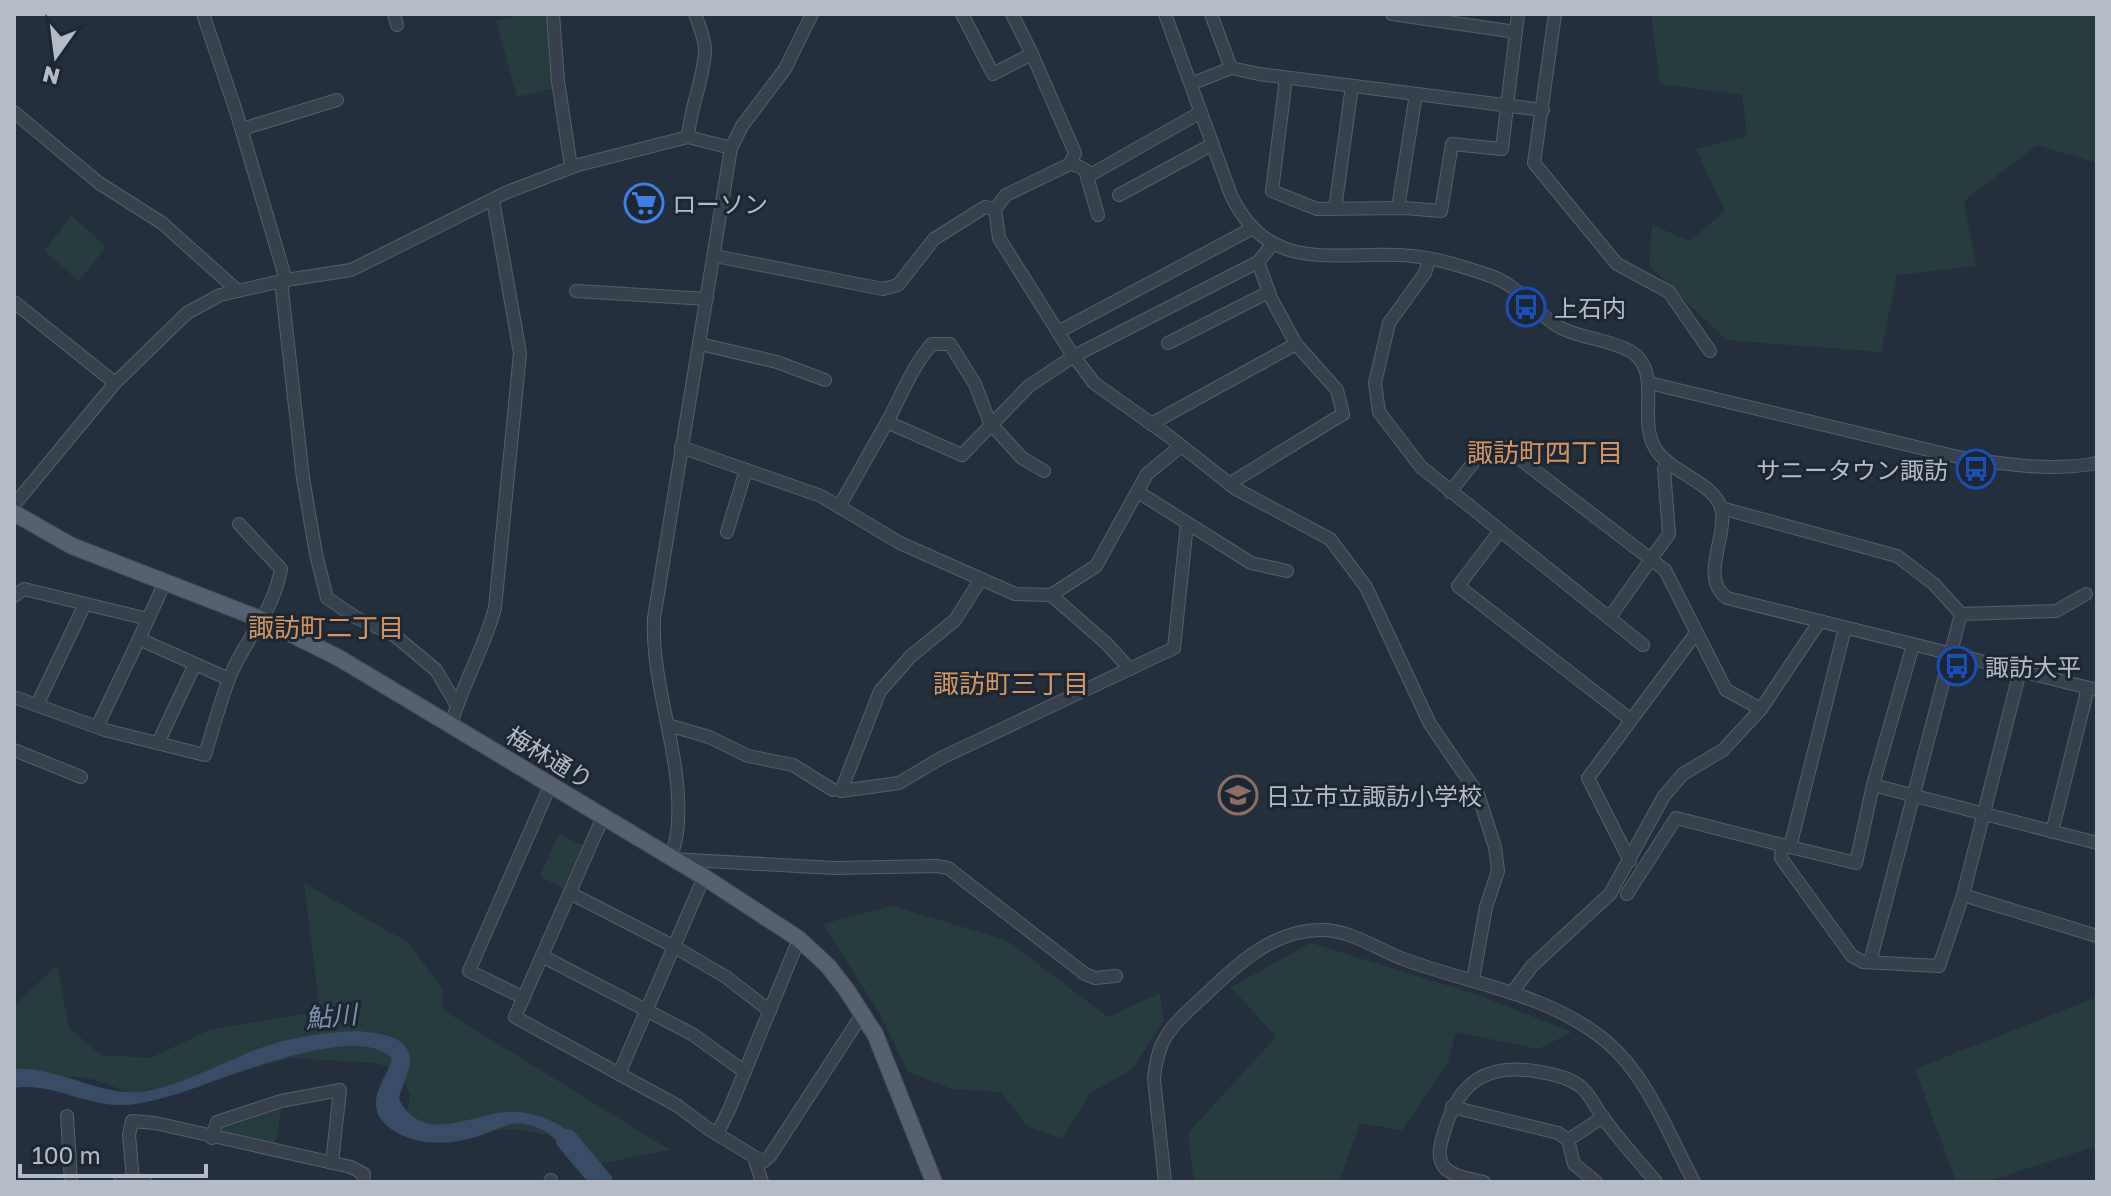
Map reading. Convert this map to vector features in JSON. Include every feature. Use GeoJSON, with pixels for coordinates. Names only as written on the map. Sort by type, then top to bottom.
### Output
{"type":"FeatureCollection","features":[{"type":"Feature","properties":{"kind":"main road","name":"梅林通り"},"geometry":{"type":"LineString","coordinates":[[14,513],[72,546],[263,620],[339,658],[704,877],[799,939],[828,966],[863,1013],[881,1048],[934,1182]]}},
{"type":"Feature","properties":{"kind":"street"},"geometry":{"type":"LineString","coordinates":[[203,14],[242,129],[284,281],[303,478],[327,598],[355,617],[394,635],[436,670],[456,704]]}},
{"type":"Feature","properties":{"kind":"street"},"geometry":{"type":"LineString","coordinates":[[553,14],[558,81],[571,167]]}},
{"type":"Feature","properties":{"kind":"street"},"geometry":{"type":"LineString","coordinates":[[688,137],[705,52],[695,14]]}},
{"type":"Feature","properties":{"kind":"street"},"geometry":{"type":"LineString","coordinates":[[812,14],[785,69],[742,126],[731,148],[681,447],[654,618],[657,669],[678,795],[678,825],[671,859],[834,868],[948,868],[1085,974],[1095,978],[1116,976]]}},
{"type":"Feature","properties":{"kind":"street"},"geometry":{"type":"LineString","coordinates":[[962,14],[993,74],[1032,54]]}},
{"type":"Feature","properties":{"kind":"street"},"geometry":{"type":"LineString","coordinates":[[1012,14],[1075,153],[1070,164],[1006,195],[995,209],[999,238],[1094,383],[1229,484],[1330,539],[1366,587],[1430,724],[1478,794],[1495,847],[1498,871],[1486,907],[1473,980]]}},
{"type":"Feature","properties":{"kind":"street"},"geometry":{"type":"LineString","coordinates":[[1165,14],[1231,195],[1253,228],[1272,245],[1304,255],[1390,255],[1429,259],[1502,280],[1559,327],[1621,346],[1635,354],[1648,372],[1646,410],[1649,436],[1655,450],[1667,464],[1711,492],[1721,508],[1714,576],[1720,593],[1727,598],[2092,689],[2052,832]]}},
{"type":"Feature","properties":{"kind":"street"},"geometry":{"type":"LineString","coordinates":[[1211,14],[1231,68]]}},
{"type":"Feature","properties":{"kind":"street"},"geometry":{"type":"LineString","coordinates":[[1392,14],[1456,19],[1516,32]]}},
{"type":"Feature","properties":{"kind":"street"},"geometry":{"type":"LineString","coordinates":[[1286,78],[1272,191],[1317,209],[1441,211],[1452,144],[1502,149],[1518,14]]}},
{"type":"Feature","properties":{"kind":"street"},"geometry":{"type":"LineString","coordinates":[[1555,14],[1534,163],[1617,264],[1669,292],[1710,351]]}},
{"type":"Feature","properties":{"kind":"street"},"geometry":{"type":"LineString","coordinates":[[1191,84],[1231,68],[1286,78],[1543,110]]}},
{"type":"Feature","properties":{"kind":"street"},"geometry":{"type":"LineString","coordinates":[[1335,209],[1352,86]]}},
{"type":"Feature","properties":{"kind":"street"},"geometry":{"type":"LineString","coordinates":[[1398,208],[1416,94]]}},
{"type":"Feature","properties":{"kind":"street"},"geometry":{"type":"LineString","coordinates":[[242,129],[337,100]]}},
{"type":"Feature","properties":{"kind":"street"},"geometry":{"type":"LineString","coordinates":[[14,112],[99,183],[162,223],[238,291]]}},
{"type":"Feature","properties":{"kind":"street"},"geometry":{"type":"LineString","coordinates":[[1070,164],[1092,174],[1201,112]]}},
{"type":"Feature","properties":{"kind":"street"},"geometry":{"type":"LineString","coordinates":[[14,505],[115,383],[187,313],[220,295],[351,270],[493,200],[571,167],[688,137],[731,148]]}},
{"type":"Feature","properties":{"kind":"street"},"geometry":{"type":"LineString","coordinates":[[1119,195],[1213,144]]}},
{"type":"Feature","properties":{"kind":"street"},"geometry":{"type":"LineString","coordinates":[[1085,170],[1098,215]]}},
{"type":"Feature","properties":{"kind":"street"},"geometry":{"type":"LineString","coordinates":[[451,725],[456,704],[489,631],[495,608],[520,353],[493,200]]}},
{"type":"Feature","properties":{"kind":"street"},"geometry":{"type":"LineString","coordinates":[[715,256],[883,289],[898,285],[934,239],[985,207],[995,209]]}},
{"type":"Feature","properties":{"kind":"street"},"geometry":{"type":"LineString","coordinates":[[1058,332],[1253,228]]}},
{"type":"Feature","properties":{"kind":"street"},"geometry":{"type":"LineString","coordinates":[[887,422],[962,455],[1029,386],[1074,356],[1258,262],[1272,245]]}},
{"type":"Feature","properties":{"kind":"street"},"geometry":{"type":"LineString","coordinates":[[1429,259],[1425,273],[1389,323],[1375,383],[1379,412],[1421,467],[1643,645]]}},
{"type":"Feature","properties":{"kind":"street"},"geometry":{"type":"LineString","coordinates":[[1229,484],[1343,414],[1337,390],[1296,344],[1269,292],[1258,262]]}},
{"type":"Feature","properties":{"kind":"street"},"geometry":{"type":"LineString","coordinates":[[576,291],[707,299]]}},
{"type":"Feature","properties":{"kind":"street"},"geometry":{"type":"LineString","coordinates":[[1168,343],[1269,292]]}},
{"type":"Feature","properties":{"kind":"street"},"geometry":{"type":"LineString","coordinates":[[14,302],[115,383]]}},
{"type":"Feature","properties":{"kind":"street"},"geometry":{"type":"LineString","coordinates":[[700,344],[777,362],[825,380]]}},
{"type":"Feature","properties":{"kind":"street"},"geometry":{"type":"LineString","coordinates":[[839,507],[911,379],[917,362],[932,344],[950,344],[975,384],[990,423],[1022,458],[1044,471]]}},
{"type":"Feature","properties":{"kind":"street"},"geometry":{"type":"LineString","coordinates":[[1151,424],[1296,344]]}},
{"type":"Feature","properties":{"kind":"street"},"geometry":{"type":"LineString","coordinates":[[1649,383],[1958,457],[2005,465],[2048,467],[2097,463]]}},
{"type":"Feature","properties":{"kind":"street"},"geometry":{"type":"LineString","coordinates":[[681,447],[821,496],[900,543],[1015,594],[1051,595],[1096,566],[1147,474],[1181,446]]}},
{"type":"Feature","properties":{"kind":"street"},"geometry":{"type":"LineString","coordinates":[[1450,492],[1485,448],[1504,447],[1665,570],[1726,690],[1761,709]]}},
{"type":"Feature","properties":{"kind":"street"},"geometry":{"type":"LineString","coordinates":[[1610,617],[1669,534],[1664,469],[1667,464]]}},
{"type":"Feature","properties":{"kind":"street"},"geometry":{"type":"LineString","coordinates":[[727,532],[746,470]]}},
{"type":"Feature","properties":{"kind":"street"},"geometry":{"type":"LineString","coordinates":[[1138,492],[1251,563],[1287,571]]}},
{"type":"Feature","properties":{"kind":"street"},"geometry":{"type":"LineString","coordinates":[[1721,508],[1897,556],[1934,584],[1961,614],[2056,611],[2086,594]]}},
{"type":"Feature","properties":{"kind":"street"},"geometry":{"type":"LineString","coordinates":[[14,697],[97,727],[205,755],[229,679],[263,620],[278,588],[281,569],[239,524]]}},
{"type":"Feature","properties":{"kind":"street"},"geometry":{"type":"LineString","coordinates":[[981,579],[955,620],[911,656],[880,691],[841,791],[899,783],[941,758],[1174,648],[1187,524]]}},
{"type":"Feature","properties":{"kind":"street"},"geometry":{"type":"LineString","coordinates":[[1500,531],[1458,586],[1631,720]]}},
{"type":"Feature","properties":{"kind":"street"},"geometry":{"type":"LineString","coordinates":[[97,727],[165,582]]}},
{"type":"Feature","properties":{"kind":"street"},"geometry":{"type":"LineString","coordinates":[[14,596],[24,589],[148,619]]}},
{"type":"Feature","properties":{"kind":"street"},"geometry":{"type":"LineString","coordinates":[[1051,595],[1107,644],[1130,669]]}},
{"type":"Feature","properties":{"kind":"street"},"geometry":{"type":"LineString","coordinates":[[37,705],[85,604]]}},
{"type":"Feature","properties":{"kind":"street"},"geometry":{"type":"LineString","coordinates":[[1870,962],[1961,614]]}},
{"type":"Feature","properties":{"kind":"street"},"geometry":{"type":"LineString","coordinates":[[1512,993],[1532,966],[1610,894],[1664,796],[1683,774],[1723,750],[1761,709],[1820,621]]}},
{"type":"Feature","properties":{"kind":"street"},"geometry":{"type":"LineString","coordinates":[[1845,628],[1781,858],[1852,956],[1863,962],[1939,966],[1963,895],[2020,671]]}},
{"type":"Feature","properties":{"kind":"street"},"geometry":{"type":"LineString","coordinates":[[1630,861],[1588,778],[1696,633]]}},
{"type":"Feature","properties":{"kind":"street"},"geometry":{"type":"LineString","coordinates":[[139,639],[229,679]]}},
{"type":"Feature","properties":{"kind":"street"},"geometry":{"type":"LineString","coordinates":[[1627,894],[1676,818],[1856,863],[1873,785],[1913,645]]}},
{"type":"Feature","properties":{"kind":"street"},"geometry":{"type":"LineString","coordinates":[[158,743],[195,664]]}},
{"type":"Feature","properties":{"kind":"street"},"geometry":{"type":"LineString","coordinates":[[668,725],[709,737],[748,756],[793,765],[833,790]]}},
{"type":"Feature","properties":{"kind":"street"},"geometry":{"type":"LineString","coordinates":[[14,750],[81,777]]}},
{"type":"Feature","properties":{"kind":"street"},"geometry":{"type":"LineString","coordinates":[[1873,785],[2097,843]]}},
{"type":"Feature","properties":{"kind":"street"},"geometry":{"type":"LineString","coordinates":[[524,998],[469,971],[550,786]]}},
{"type":"Feature","properties":{"kind":"street"},"geometry":{"type":"LineString","coordinates":[[603,817],[515,1017],[678,1106],[763,1162],[770,1156],[863,1013]]}},
{"type":"Feature","properties":{"kind":"street"},"geometry":{"type":"LineString","coordinates":[[619,1074],[704,877]]}},
{"type":"Feature","properties":{"kind":"street"},"geometry":{"type":"LineString","coordinates":[[570,893],[726,977],[770,1011]]}},
{"type":"Feature","properties":{"kind":"street"},"geometry":{"type":"LineString","coordinates":[[1963,895],[2097,936]]}},
{"type":"Feature","properties":{"kind":"street"},"geometry":{"type":"LineString","coordinates":[[1165,1182],[1154,1079],[1155,1063],[1163,1042],[1174,1025],[1249,956],[1297,932],[1322,930],[1341,933],[1405,960],[1562,1012],[1610,1045],[1643,1086],[1694,1182]]}},
{"type":"Feature","properties":{"kind":"street"},"geometry":{"type":"LineString","coordinates":[[717,1134],[799,939]]}},
{"type":"Feature","properties":{"kind":"street"},"geometry":{"type":"LineString","coordinates":[[542,956],[692,1034],[745,1072]]}},
{"type":"Feature","properties":{"kind":"street"},"geometry":{"type":"LineString","coordinates":[[1484,1182],[1452,1173],[1441,1163],[1440,1148],[1452,1107],[1466,1088],[1487,1074],[1510,1069],[1557,1075],[1583,1087],[1603,1117],[1656,1182]]}},
{"type":"Feature","properties":{"kind":"street"},"geometry":{"type":"LineString","coordinates":[[212,1138],[217,1122],[281,1101],[340,1090],[332,1163]]}},
{"type":"Feature","properties":{"kind":"street"},"geometry":{"type":"LineString","coordinates":[[1452,1107],[1558,1133],[1568,1140],[1574,1164],[1596,1182]]}},
{"type":"Feature","properties":{"kind":"street"},"geometry":{"type":"LineString","coordinates":[[67,1116],[71,1182]]}},
{"type":"Feature","properties":{"kind":"street"},"geometry":{"type":"LineString","coordinates":[[1568,1140],[1603,1117]]}},
{"type":"Feature","properties":{"kind":"street"},"geometry":{"type":"LineString","coordinates":[[133,1181],[129,1135],[132,1121],[155,1123],[359,1170],[364,1174],[363,1182]]}},
{"type":"Feature","properties":{"kind":"street"},"geometry":{"type":"LineString","coordinates":[[754,1157],[762,1182]]}},
{"type":"Feature","properties":{"kind":"green space"},"geometry":{"type":"Polygon","coordinates":[[[523,14],[549,14],[558,87],[517,97],[496,21],[523,14]]]}},
{"type":"Feature","properties":{"kind":"green space"},"geometry":{"type":"Polygon","coordinates":[[[1651,14],[2097,14],[2097,163],[2037,145],[1964,201],[1976,266],[1897,275],[1881,352],[1726,340],[1649,266],[1652,225],[1690,241],[1725,211],[1696,149],[1747,136],[1742,95],[1660,84],[1651,14]]]}},
{"type":"Feature","properties":{"kind":"green space"},"geometry":{"type":"Polygon","coordinates":[[[71,215],[106,247],[79,281],[45,251],[71,215]]]}},
{"type":"Feature","properties":{"kind":"green space"},"geometry":{"type":"Polygon","coordinates":[[[559,834],[587,848],[568,891],[540,876],[559,834]]]}},
{"type":"Feature","properties":{"kind":"green space"},"geometry":{"type":"Polygon","coordinates":[[[304,883],[409,943],[442,989],[443,1010],[670,1150],[593,1165],[574,1148],[549,1135],[514,1129],[475,1131],[406,1122],[410,1095],[400,1071],[375,1063],[292,1058],[231,1074],[179,1094],[136,1095],[92,1079],[27,1072],[14,1075],[14,1006],[57,965],[69,1028],[101,1055],[151,1058],[209,1030],[320,1011],[304,883]]]}},
{"type":"Feature","properties":{"kind":"green space"},"geometry":{"type":"Polygon","coordinates":[[[892,906],[1006,940],[1108,1017],[1160,993],[1164,1020],[1133,1069],[1090,1093],[1062,1139],[1027,1126],[1001,1092],[952,1089],[908,1072],[880,1014],[823,924],[892,906]]]}},
{"type":"Feature","properties":{"kind":"green space"},"geometry":{"type":"Polygon","coordinates":[[[1311,943],[1478,995],[1572,1032],[1538,1049],[1456,1032],[1448,1062],[1402,1130],[1360,1123],[1339,1182],[1194,1182],[1188,1133],[1276,1037],[1231,987],[1311,943]]]}},
{"type":"Feature","properties":{"kind":"green space"},"geometry":{"type":"Polygon","coordinates":[[[2097,997],[2097,1146],[1986,1182],[1956,1182],[1915,1069],[2097,997]]]}},
{"type":"Feature","properties":{"kind":"green space"},"geometry":{"type":"Polygon","coordinates":[[[283,1101],[274,1151],[212,1138],[217,1122],[283,1101]]]}},
{"type":"Feature","properties":{"kind":"water"},"geometry":{"type":"Polygon","coordinates":[[[357,1031],[391,1037],[409,1052],[410,1065],[399,1099],[409,1113],[421,1121],[448,1124],[493,1114],[521,1112],[547,1119],[570,1132],[598,1160],[577,1165],[549,1134],[521,1123],[449,1142],[425,1142],[402,1135],[385,1124],[377,1112],[378,1092],[392,1058],[373,1048],[348,1046],[317,1050],[251,1068],[170,1096],[134,1104],[94,1102],[42,1088],[14,1088],[14,1069],[30,1069],[123,1092],[153,1090],[279,1042],[318,1034],[357,1031]]]}},
{"type":"Feature","properties":{"kind":"waterway","name":"鮎川"},"geometry":{"type":"LineString","coordinates":[[567,1140],[602,1182]]}},
{"type":"Feature","properties":{"kind":"place","name":"ローソン"},"geometry":{"type":"Point","coordinates":[644,203]}},
{"type":"Feature","properties":{"kind":"place","name":"上石内"},"geometry":{"type":"Point","coordinates":[1526,307]}},
{"type":"Feature","properties":{"kind":"place","name":"サニータウン諏訪"},"geometry":{"type":"Point","coordinates":[1976,469]}},
{"type":"Feature","properties":{"kind":"place","name":"諏訪大平"},"geometry":{"type":"Point","coordinates":[1957,666]}},
{"type":"Feature","properties":{"kind":"place","name":"日立市立諏訪小学校"},"geometry":{"type":"Point","coordinates":[1238,795]}},
{"type":"Feature","properties":{"kind":"district","name":"諏訪町四丁目"},"geometry":{"type":"Point","coordinates":[1545,452]}},
{"type":"Feature","properties":{"kind":"district","name":"諏訪町二丁目"},"geometry":{"type":"Point","coordinates":[326,627]}},
{"type":"Feature","properties":{"kind":"district","name":"諏訪町三丁目"},"geometry":{"type":"Point","coordinates":[1011,683]}}]}
